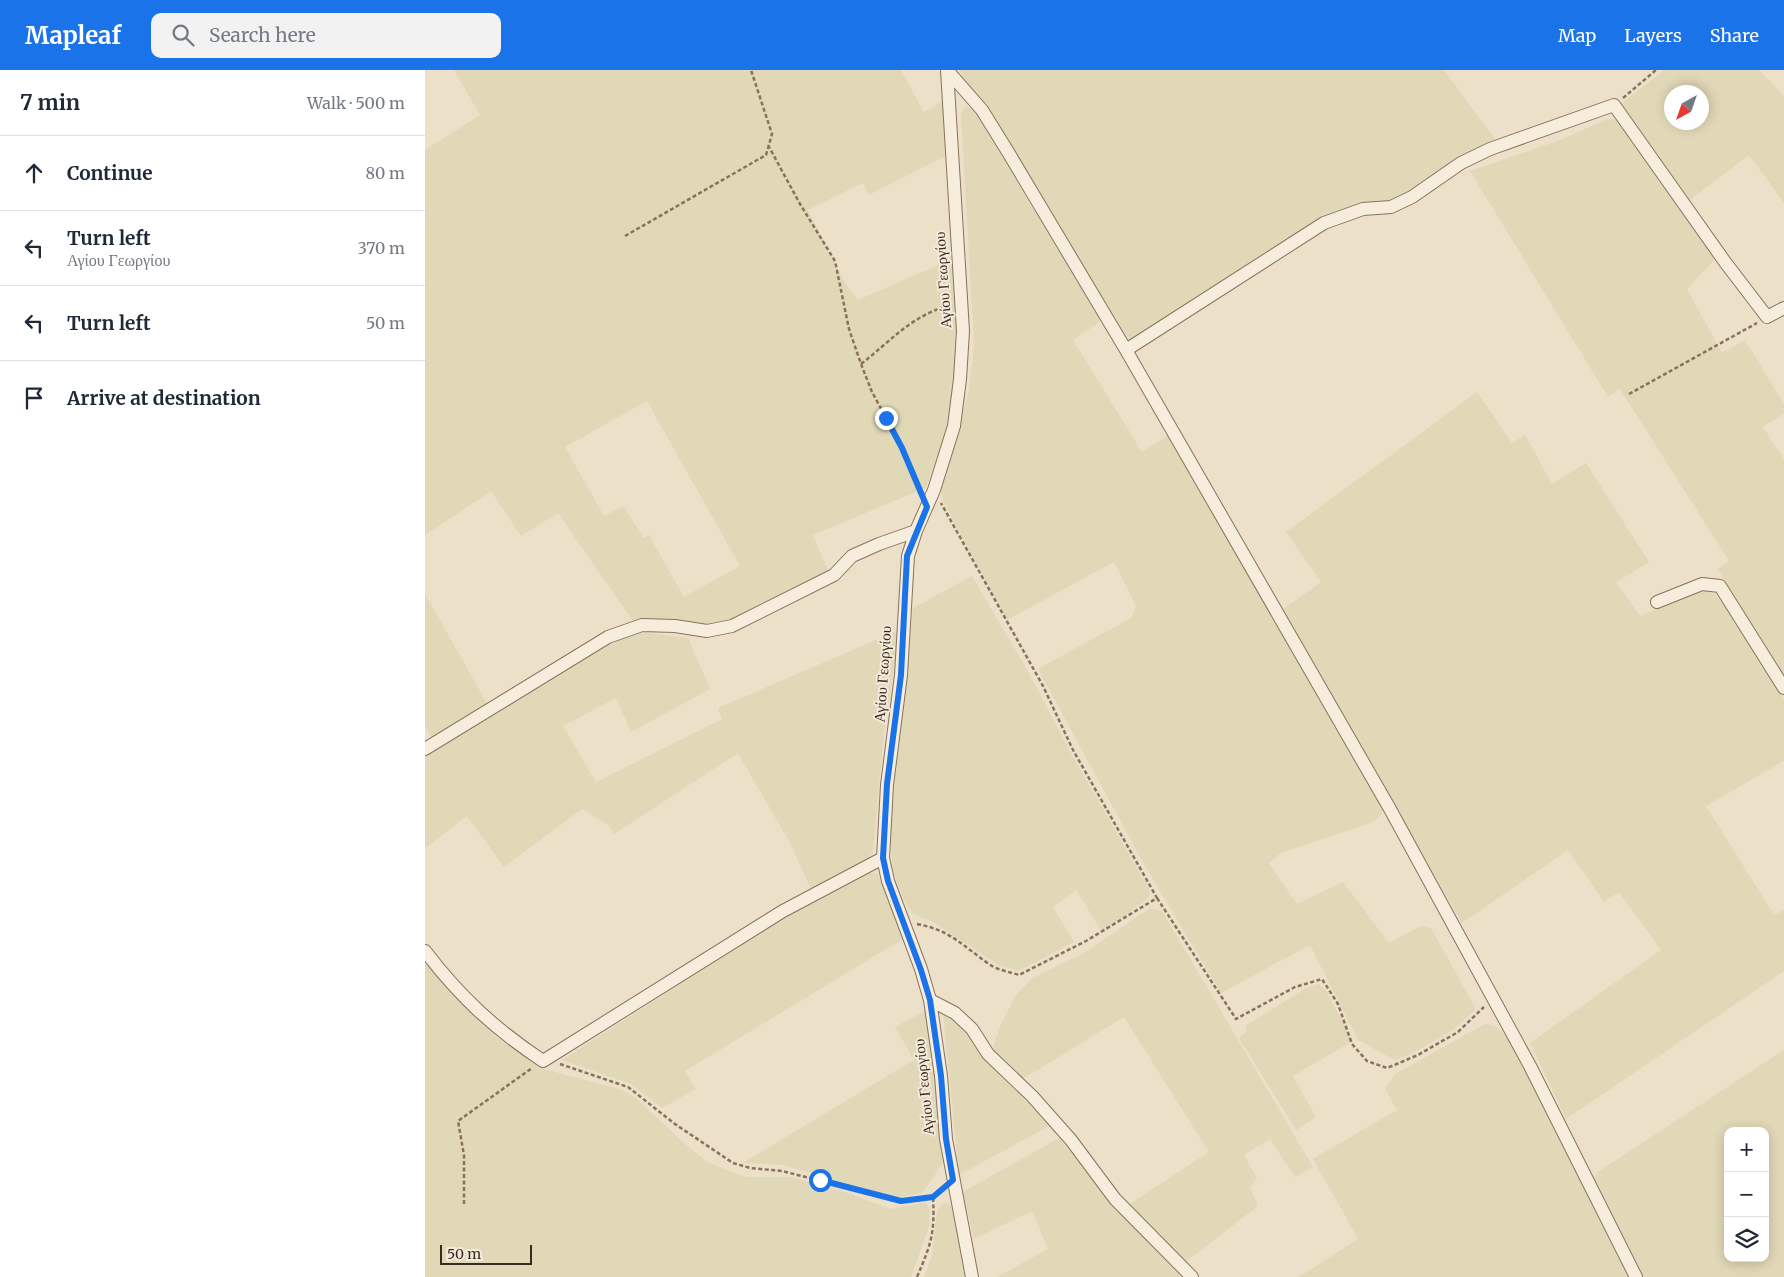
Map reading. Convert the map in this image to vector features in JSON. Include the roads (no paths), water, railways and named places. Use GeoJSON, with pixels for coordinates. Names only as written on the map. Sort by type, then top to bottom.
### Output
{"type":"FeatureCollection","features":[{"type":"Feature","properties":{"kind":"street","name":"Αγίου Γεωργίου"},"geometry":{"type":"LineString","coordinates":[[947,70],[963,331],[953,426],[935,490],[907,556],[901,675],[887,784],[883,858],[888,881],[930,1000],[941,1076],[946,1139],[973,1277]]}},
{"type":"Feature","properties":{"kind":"street"},"geometry":{"type":"LineString","coordinates":[[947,70],[982,110],[1125,350],[1390,809],[1493,998],[1636,1277]]}},
{"type":"Feature","properties":{"kind":"street"},"geometry":{"type":"LineString","coordinates":[[1125,350],[1324,223],[1363,209],[1391,207],[1411,197],[1461,163],[1490,149],[1614,105],[1725,262],[1767,317],[1784,308]]}},
{"type":"Feature","properties":{"kind":"street"},"geometry":{"type":"LineString","coordinates":[[425,749],[608,637],[642,625],[675,626],[707,632],[732,626],[834,575],[852,556],[916,531]]}},
{"type":"Feature","properties":{"kind":"street"},"geometry":{"type":"LineString","coordinates":[[1657,602],[1702,584],[1720,586],[1784,688]]}},
{"type":"Feature","properties":{"kind":"street"},"geometry":{"type":"LineString","coordinates":[[425,950],[470,1004],[505,1035],[543,1061],[783,911],[883,858]]}},
{"type":"Feature","properties":{"kind":"street"},"geometry":{"type":"LineString","coordinates":[[930,1000],[955,1012],[972,1029],[987,1054],[1039,1104],[1071,1140],[1115,1199],[1192,1277]]}}]}
